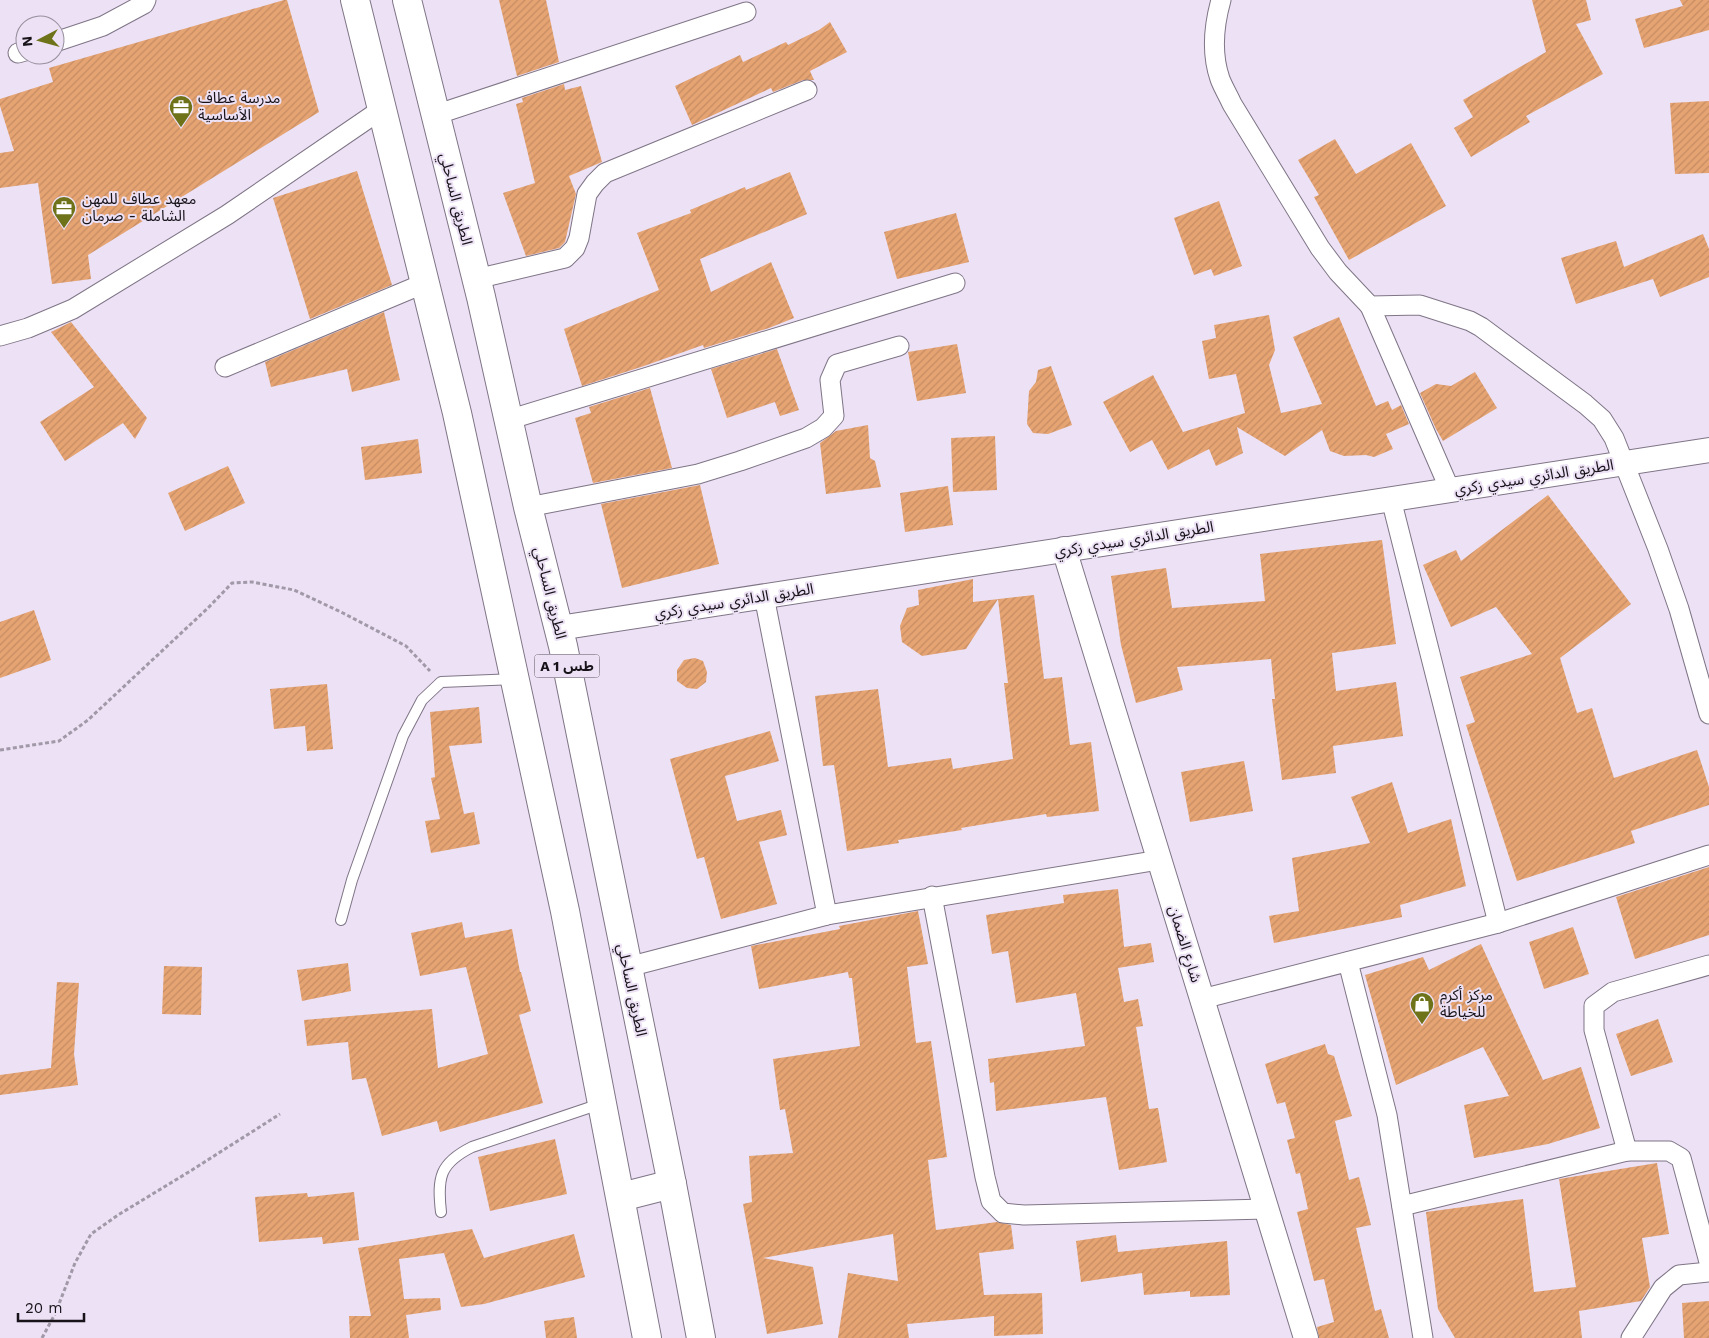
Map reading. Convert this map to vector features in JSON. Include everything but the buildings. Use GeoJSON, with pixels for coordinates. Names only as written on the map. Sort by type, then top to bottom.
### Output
{"type":"FeatureCollection","features":[{"type":"Feature","properties":{"kind":"highway","name":"A 1 طس"},"geometry":{"type":"LineString","coordinates":[[355,0],[458,414],[565,911],[622,1197],[647,1338]]}},
{"type":"Feature","properties":{"kind":"highway","name":"الطريق الساحلي"},"geometry":{"type":"LineString","coordinates":[[407,0],[476,279],[528,507],[559,628],[672,1184],[701,1338]]}},
{"type":"Feature","properties":{"kind":"highway"},"geometry":{"type":"LineString","coordinates":[[622,1197],[672,1184]]}},
{"type":"Feature","properties":{"kind":"street"},"geometry":{"type":"LineString","coordinates":[[65,39],[103,26],[144,4],[146,0]]}},
{"type":"Feature","properties":{"kind":"street"},"geometry":{"type":"LineString","coordinates":[[1221,0],[1215,37],[1215,57],[1220,78],[1232,104],[1320,248],[1338,272],[1370,306],[1450,490]]}},
{"type":"Feature","properties":{"kind":"street"},"geometry":{"type":"LineString","coordinates":[[436,115],[746,12]]}},
{"type":"Feature","properties":{"kind":"street"},"geometry":{"type":"LineString","coordinates":[[476,279],[565,258],[575,248],[579,238],[586,194],[605,173],[807,90]]}},
{"type":"Feature","properties":{"kind":"street"},"geometry":{"type":"LineString","coordinates":[[0,336],[28,328],[73,309],[227,215],[382,109]]}},
{"type":"Feature","properties":{"kind":"street"},"geometry":{"type":"LineString","coordinates":[[225,367],[425,283]]}},
{"type":"Feature","properties":{"kind":"street"},"geometry":{"type":"LineString","coordinates":[[508,420],[955,283]]}},
{"type":"Feature","properties":{"kind":"street"},"geometry":{"type":"LineString","coordinates":[[1370,306],[1420,305],[1470,321],[1481,327],[1602,419],[1614,438],[1625,463],[1679,609],[1709,714]]}},
{"type":"Feature","properties":{"kind":"street"},"geometry":{"type":"LineString","coordinates":[[528,507],[698,474],[806,438],[823,428],[834,416],[830,380],[837,364],[899,346]]}},
{"type":"Feature","properties":{"kind":"street","name":"الطريق الدائري سيدي زكري"},"geometry":{"type":"LineString","coordinates":[[559,628],[1709,450]]}},
{"type":"Feature","properties":{"kind":"street"},"geometry":{"type":"LineString","coordinates":[[1391,499],[1498,923]]}},
{"type":"Feature","properties":{"kind":"street","name":"شارع الضمان"},"geometry":{"type":"LineString","coordinates":[[1064,549],[1306,1338]]}},
{"type":"Feature","properties":{"kind":"street"},"geometry":{"type":"LineString","coordinates":[[764,596],[827,915]]}},
{"type":"Feature","properties":{"kind":"street"},"geometry":{"type":"LineString","coordinates":[[1202,999],[1498,923],[1709,855]]}},
{"type":"Feature","properties":{"kind":"street"},"geometry":{"type":"LineString","coordinates":[[628,967],[827,915],[932,896],[1159,860]]}},
{"type":"Feature","properties":{"kind":"street"},"geometry":{"type":"LineString","coordinates":[[932,896],[985,1177],[991,1201],[1003,1213],[1024,1215],[1266,1209]]}},
{"type":"Feature","properties":{"kind":"street"},"geometry":{"type":"LineString","coordinates":[[1348,962],[1387,1115],[1423,1338]]}},
{"type":"Feature","properties":{"kind":"street"},"geometry":{"type":"LineString","coordinates":[[1626,1151],[1594,1030],[1594,1006],[1613,992],[1709,965]]}},
{"type":"Feature","properties":{"kind":"street"},"geometry":{"type":"LineString","coordinates":[[1402,1206],[1626,1151],[1669,1151],[1681,1158],[1709,1262]]}},
{"type":"Feature","properties":{"kind":"street"},"geometry":{"type":"LineString","coordinates":[[1631,1338],[1663,1288],[1679,1275],[1709,1272]]}},
{"type":"Feature","properties":{"kind":"lane"},"geometry":{"type":"LineString","coordinates":[[341,920],[352,880],[403,736],[422,700],[441,682],[515,679]]}},
{"type":"Feature","properties":{"kind":"lane"},"geometry":{"type":"LineString","coordinates":[[441,1212],[439,1182],[446,1167],[455,1155],[472,1146],[603,1103]]}},
{"type":"Feature","properties":{"kind":"path"},"geometry":{"type":"LineString","coordinates":[[0,750],[60,741],[88,720],[208,608],[232,583],[252,582],[294,590],[343,613],[406,646],[441,682]]}},
{"type":"Feature","properties":{"kind":"path"},"geometry":{"type":"LineString","coordinates":[[42,1338],[55,1314],[75,1263],[91,1234],[118,1215],[280,1114]]}},
{"type":"Feature","properties":{"kind":"place","name":"مدرسة عطاف الأساسية"},"geometry":{"type":"Point","coordinates":[181,128]}},
{"type":"Feature","properties":{"kind":"place","name":"معهد عطاف للمهن الشاملة - صرمان"},"geometry":{"type":"Point","coordinates":[64,229]}},
{"type":"Feature","properties":{"kind":"place","name":"مركز أكرم للخياطة"},"geometry":{"type":"Point","coordinates":[1422,1025]}}]}
